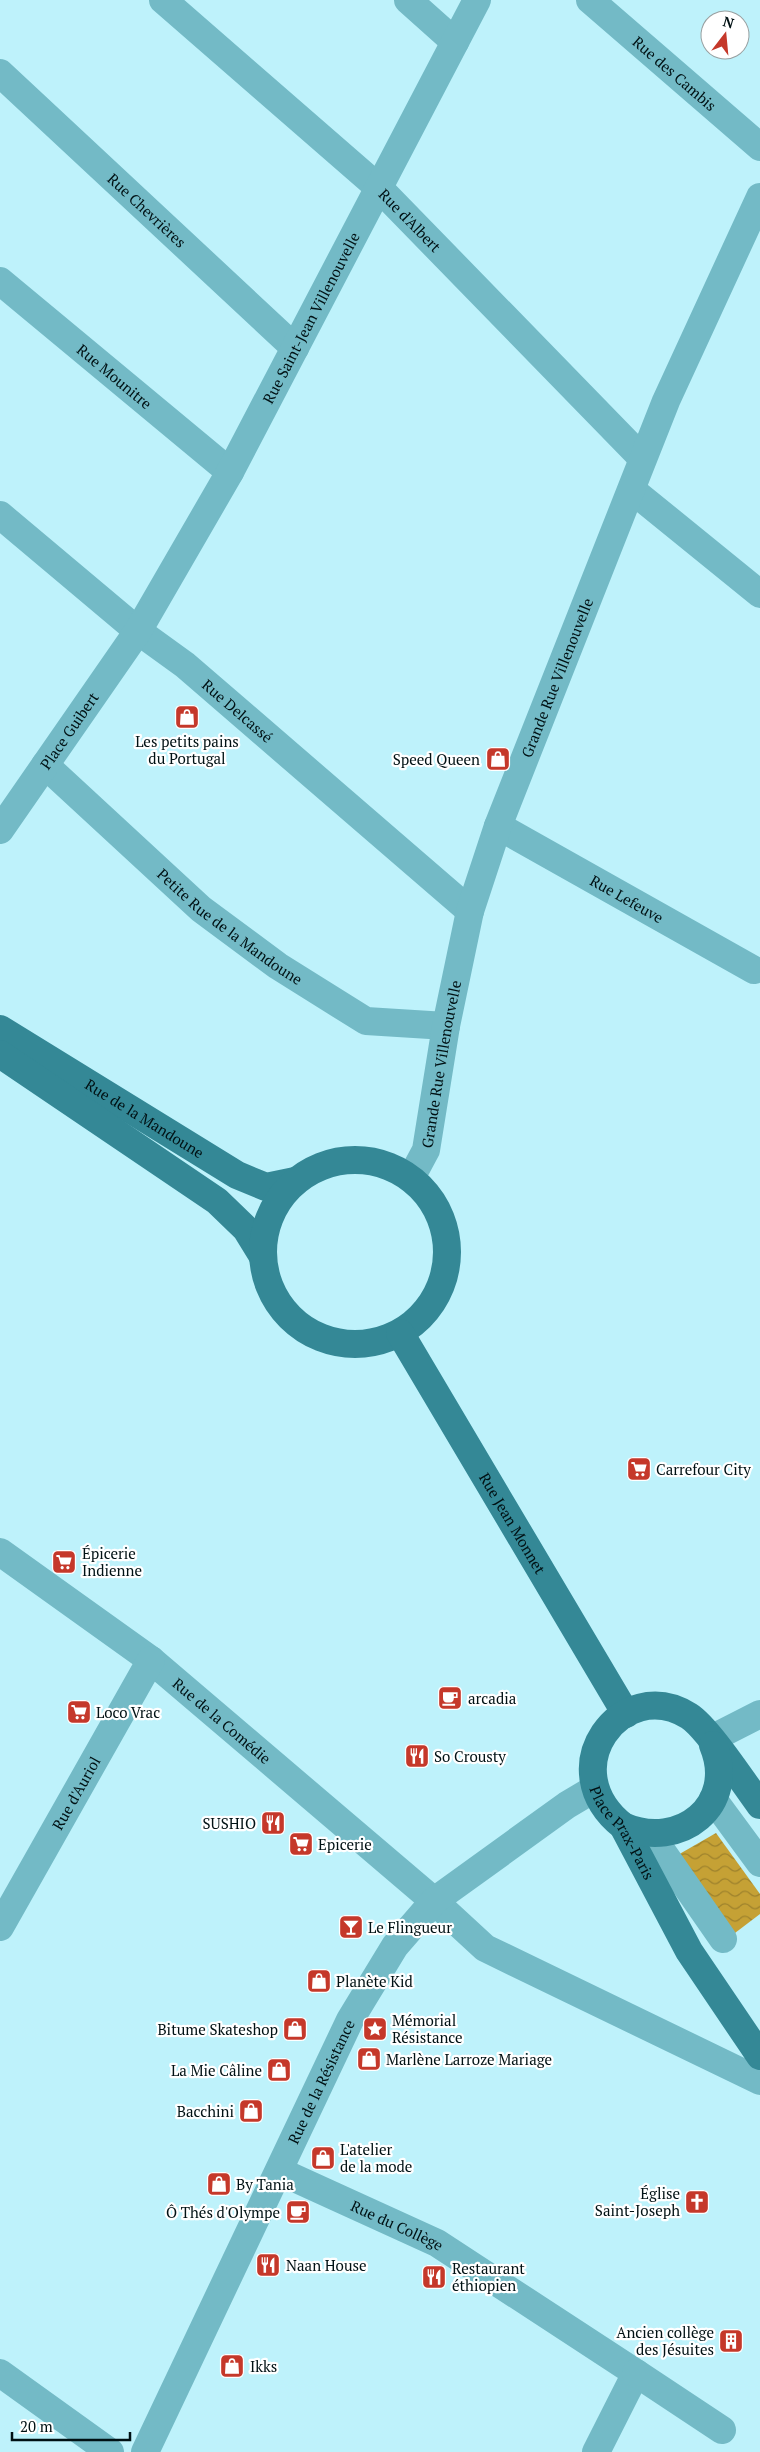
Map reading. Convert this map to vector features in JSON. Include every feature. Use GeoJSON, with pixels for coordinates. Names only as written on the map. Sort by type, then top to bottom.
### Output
{"type":"FeatureCollection","features":[{"type":"Feature","properties":{"kind":"main road","name":"Rue de la Mandoune"},"geometry":{"type":"LineString","coordinates":[[0,1029],[237,1175],[266,1187],[295,1181]]}},
{"type":"Feature","properties":{"kind":"main road","name":"Rue de la Mandoune"},"geometry":{"type":"LineString","coordinates":[[0,1054],[217,1201],[246,1229],[262,1255]]}},
{"type":"Feature","properties":{"kind":"main road"},"geometry":{"type":"LineString","coordinates":[[365,1159],[389,1166],[411,1178],[432,1200],[445,1228],[447,1258],[440,1288],[424,1314],[400,1333],[370,1343],[339,1343],[309,1332],[284,1312],[268,1285],[262,1255],[265,1227],[276,1201],[295,1181],[316,1167],[340,1160],[365,1159]]}},
{"type":"Feature","properties":{"kind":"main road","name":"Rue Jean Monnet"},"geometry":{"type":"LineString","coordinates":[[400,1333],[626,1714]]}},
{"type":"Feature","properties":{"kind":"main road","name":"Place Prax-Paris"},"geometry":{"type":"LineString","coordinates":[[760,1805],[711,1739],[690,1717],[675,1710],[659,1706],[642,1708],[626,1714],[614,1722],[598,1743],[594,1754],[592,1772],[594,1790],[605,1810],[623,1826],[689,1951],[760,2056]]}},
{"type":"Feature","properties":{"kind":"main road"},"geometry":{"type":"LineString","coordinates":[[623,1826],[650,1834],[668,1833],[686,1827],[702,1815],[713,1799],[719,1774],[718,1755],[711,1739]]}},
{"type":"Feature","properties":{"kind":"street","name":"Rue d'Albert"},"geometry":{"type":"LineString","coordinates":[[163,0],[379,188],[642,458]]}},
{"type":"Feature","properties":{"kind":"street"},"geometry":{"type":"LineString","coordinates":[[408,0],[455,42]]}},
{"type":"Feature","properties":{"kind":"street","name":"Rue Saint-Jean Villenouvelle"},"geometry":{"type":"LineString","coordinates":[[138,631],[230,472],[477,0]]}},
{"type":"Feature","properties":{"kind":"street","name":"Rue des Cambis"},"geometry":{"type":"LineString","coordinates":[[590,0],[760,147]]}},
{"type":"Feature","properties":{"kind":"street","name":"Rue Chevrières"},"geometry":{"type":"LineString","coordinates":[[0,73],[294,348]]}},
{"type":"Feature","properties":{"kind":"street","name":"Grande Rue Villenouvelle"},"geometry":{"type":"LineString","coordinates":[[411,1178],[426,1150],[446,1026],[470,911],[498,826],[632,490],[642,458],[666,401],[760,197]]}},
{"type":"Feature","properties":{"kind":"street","name":"Rue Mounitre"},"geometry":{"type":"LineString","coordinates":[[0,280],[230,472]]}},
{"type":"Feature","properties":{"kind":"street"},"geometry":{"type":"LineString","coordinates":[[632,490],[760,594]]}},
{"type":"Feature","properties":{"kind":"street","name":"Rue Delcassé"},"geometry":{"type":"LineString","coordinates":[[0,515],[138,631],[185,665],[470,911]]}},
{"type":"Feature","properties":{"kind":"street","name":"Place Guibert"},"geometry":{"type":"LineString","coordinates":[[0,830],[138,631]]}},
{"type":"Feature","properties":{"kind":"street","name":"Petite Rue de la Mandoune"},"geometry":{"type":"LineString","coordinates":[[45,765],[201,909],[278,966],[366,1020],[446,1026]]}},
{"type":"Feature","properties":{"kind":"street","name":"Rue Lefeuve"},"geometry":{"type":"LineString","coordinates":[[498,826],[758,968]]}},
{"type":"Feature","properties":{"kind":"street","name":"Rue de la Comédie"},"geometry":{"type":"LineString","coordinates":[[0,1552],[151,1660],[434,1901]]}},
{"type":"Feature","properties":{"kind":"street","name":"Rue d'Auriol"},"geometry":{"type":"LineString","coordinates":[[0,1927],[151,1660]]}},
{"type":"Feature","properties":{"kind":"street"},"geometry":{"type":"LineString","coordinates":[[711,1739],[760,1714]]}},
{"type":"Feature","properties":{"kind":"street","name":"Rue de la Résistance"},"geometry":{"type":"LineString","coordinates":[[145,2452],[350,2020],[395,1946],[434,1901],[567,1805],[594,1790]]}},
{"type":"Feature","properties":{"kind":"street"},"geometry":{"type":"LineString","coordinates":[[713,1799],[760,1863]]}},
{"type":"Feature","properties":{"kind":"street"},"geometry":{"type":"LineString","coordinates":[[650,1834],[723,1939]]}},
{"type":"Feature","properties":{"kind":"street"},"geometry":{"type":"LineString","coordinates":[[434,1901],[485,1948],[760,2081]]}},
{"type":"Feature","properties":{"kind":"street","name":"Rue du Collège"},"geometry":{"type":"LineString","coordinates":[[279,2171],[437,2243],[722,2430]]}},
{"type":"Feature","properties":{"kind":"street"},"geometry":{"type":"LineString","coordinates":[[0,2373],[110,2452]]}},
{"type":"Feature","properties":{"kind":"street"},"geometry":{"type":"LineString","coordinates":[[596,2452],[636,2374]]}},
{"type":"Feature","properties":{"kind":"water"},"geometry":{"type":"Polygon","coordinates":[[[716,1833],[760,1894],[760,1914],[731,1936],[676,1856],[716,1833]]]}},
{"type":"Feature","properties":{"kind":"place","name":"Les petits pains du Portugal"},"geometry":{"type":"Point","coordinates":[187,717]}},
{"type":"Feature","properties":{"kind":"place","name":"Speed Queen"},"geometry":{"type":"Point","coordinates":[498,759]}},
{"type":"Feature","properties":{"kind":"place","name":"Carrefour City"},"geometry":{"type":"Point","coordinates":[639,1469]}},
{"type":"Feature","properties":{"kind":"place","name":"Épicerie Indienne"},"geometry":{"type":"Point","coordinates":[64,1562]}},
{"type":"Feature","properties":{"kind":"place","name":"arcadia"},"geometry":{"type":"Point","coordinates":[450,1698]}},
{"type":"Feature","properties":{"kind":"place","name":"Loco Vrac"},"geometry":{"type":"Point","coordinates":[79,1712]}},
{"type":"Feature","properties":{"kind":"place","name":"So Crousty"},"geometry":{"type":"Point","coordinates":[417,1756]}},
{"type":"Feature","properties":{"kind":"place","name":"SUSHIO"},"geometry":{"type":"Point","coordinates":[273,1823]}},
{"type":"Feature","properties":{"kind":"place","name":"Epicerie"},"geometry":{"type":"Point","coordinates":[301,1844]}},
{"type":"Feature","properties":{"kind":"place","name":"Le Flingueur"},"geometry":{"type":"Point","coordinates":[351,1927]}},
{"type":"Feature","properties":{"kind":"place","name":"Planète Kid"},"geometry":{"type":"Point","coordinates":[319,1981]}},
{"type":"Feature","properties":{"kind":"place","name":"Bitume Skateshop"},"geometry":{"type":"Point","coordinates":[295,2029]}},
{"type":"Feature","properties":{"kind":"place","name":"Mémorial Résistance"},"geometry":{"type":"Point","coordinates":[375,2029]}},
{"type":"Feature","properties":{"kind":"place","name":"Marlène Larroze Mariage"},"geometry":{"type":"Point","coordinates":[369,2059]}},
{"type":"Feature","properties":{"kind":"place","name":"La Mie Câline"},"geometry":{"type":"Point","coordinates":[279,2070]}},
{"type":"Feature","properties":{"kind":"place","name":"Bacchini"},"geometry":{"type":"Point","coordinates":[251,2111]}},
{"type":"Feature","properties":{"kind":"place","name":"L'atelier de la mode"},"geometry":{"type":"Point","coordinates":[323,2158]}},
{"type":"Feature","properties":{"kind":"place","name":"By Tania"},"geometry":{"type":"Point","coordinates":[219,2184]}},
{"type":"Feature","properties":{"kind":"place","name":"Église Saint-Joseph"},"geometry":{"type":"Point","coordinates":[697,2202]}},
{"type":"Feature","properties":{"kind":"place","name":"Ô Thés d'Olympe"},"geometry":{"type":"Point","coordinates":[298,2212]}},
{"type":"Feature","properties":{"kind":"place","name":"Naan House"},"geometry":{"type":"Point","coordinates":[268,2265]}},
{"type":"Feature","properties":{"kind":"place","name":"Restaurant éthiopien"},"geometry":{"type":"Point","coordinates":[434,2277]}},
{"type":"Feature","properties":{"kind":"place","name":"Ancien collège des Jésuites"},"geometry":{"type":"Point","coordinates":[731,2341]}},
{"type":"Feature","properties":{"kind":"place","name":"Ikks"},"geometry":{"type":"Point","coordinates":[232,2366]}}]}
